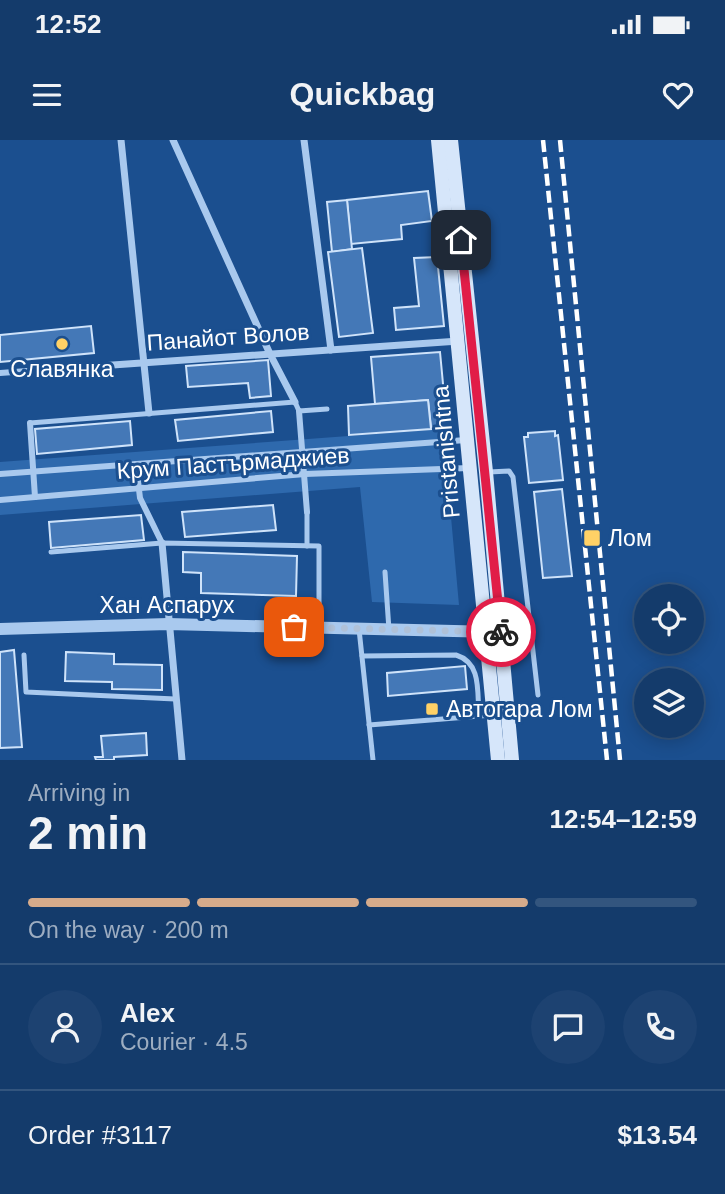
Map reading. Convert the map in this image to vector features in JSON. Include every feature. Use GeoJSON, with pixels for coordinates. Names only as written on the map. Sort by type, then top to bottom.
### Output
{"type":"FeatureCollection","features":[{"type":"Feature","properties":{"kind":"main road","name":"Pristanishtna"},"geometry":{"type":"LineString","coordinates":[[438,140],[470,468],[512,760]]}},
{"type":"Feature","properties":{"kind":"main road","name":"Pristanishtna"},"geometry":{"type":"LineString","coordinates":[[452,140],[486,472],[494,632],[494,715],[498,760]]}},
{"type":"Feature","properties":{"kind":"street"},"geometry":{"type":"LineString","coordinates":[[121,140],[149,413]]}},
{"type":"Feature","properties":{"kind":"street"},"geometry":{"type":"LineString","coordinates":[[173,140],[270,354],[295,402]]}},
{"type":"Feature","properties":{"kind":"street"},"geometry":{"type":"LineString","coordinates":[[304,140],[331,349]]}},
{"type":"Feature","properties":{"kind":"street","name":"Панайот Волов"},"geometry":{"type":"LineString","coordinates":[[0,373],[458,341]]}},
{"type":"Feature","properties":{"kind":"street"},"geometry":{"type":"LineString","coordinates":[[299,411],[307,512]]}},
{"type":"Feature","properties":{"kind":"street"},"geometry":{"type":"LineString","coordinates":[[30,423],[34,497]]}},
{"type":"Feature","properties":{"kind":"street","name":"Крум Пастърмаджиев"},"geometry":{"type":"LineString","coordinates":[[0,474],[467,440]]}},
{"type":"Feature","properties":{"kind":"street"},"geometry":{"type":"LineString","coordinates":[[136,464],[140,498],[162,543],[182,760]]}},
{"type":"Feature","properties":{"kind":"street","name":"Крум Пастърмаджиев"},"geometry":{"type":"LineString","coordinates":[[0,500],[305,474],[470,468]]}},
{"type":"Feature","properties":{"kind":"street","name":"Хан Аспарух"},"geometry":{"type":"LineString","coordinates":[[0,629],[168,624],[494,632]]}},
{"type":"Feature","properties":{"kind":"lane"},"geometry":{"type":"LineString","coordinates":[[30,423],[295,402],[299,411],[327,409]]}},
{"type":"Feature","properties":{"kind":"lane"},"geometry":{"type":"LineString","coordinates":[[486,472],[509,471],[513,477],[538,695]]}},
{"type":"Feature","properties":{"kind":"lane"},"geometry":{"type":"LineString","coordinates":[[307,512],[307,546]]}},
{"type":"Feature","properties":{"kind":"lane"},"geometry":{"type":"LineString","coordinates":[[51,552],[162,543],[319,546],[319,628]]}},
{"type":"Feature","properties":{"kind":"lane"},"geometry":{"type":"LineString","coordinates":[[385,572],[389,630]]}},
{"type":"Feature","properties":{"kind":"lane"},"geometry":{"type":"LineString","coordinates":[[359,629],[373,760]]}},
{"type":"Feature","properties":{"kind":"lane"},"geometry":{"type":"LineString","coordinates":[[362,656],[456,654],[466,658],[473,665],[479,716]]}},
{"type":"Feature","properties":{"kind":"lane"},"geometry":{"type":"LineString","coordinates":[[24,655],[26,692],[175,699]]}},
{"type":"Feature","properties":{"kind":"lane"},"geometry":{"type":"LineString","coordinates":[[369,725],[494,715]]}},
{"type":"Feature","properties":{"kind":"shaded area"},"geometry":{"type":"Polygon","coordinates":[[[443,429],[459,605],[372,602],[360,487],[0,515],[0,462],[443,429]]]}},
{"type":"Feature","properties":{"kind":"building"},"geometry":{"type":"Polygon","coordinates":[[[428,191],[432,221],[401,225],[402,239],[351,244],[347,200],[428,191]]]}},
{"type":"Feature","properties":{"kind":"building"},"geometry":{"type":"Polygon","coordinates":[[[347,200],[352,249],[332,252],[327,202],[347,200]]]}},
{"type":"Feature","properties":{"kind":"building"},"geometry":{"type":"Polygon","coordinates":[[[362,248],[373,333],[339,337],[328,252],[362,248]]]}},
{"type":"Feature","properties":{"kind":"building"},"geometry":{"type":"Polygon","coordinates":[[[437,257],[444,326],[396,330],[394,308],[419,306],[414,258],[437,257]]]}},
{"type":"Feature","properties":{"kind":"building"},"geometry":{"type":"Polygon","coordinates":[[[91,326],[94,353],[0,362],[0,335],[91,326]]]}},
{"type":"Feature","properties":{"kind":"building"},"geometry":{"type":"Polygon","coordinates":[[[440,352],[447,426],[431,427],[428,400],[375,404],[371,357],[440,352]]]}},
{"type":"Feature","properties":{"kind":"building"},"geometry":{"type":"Polygon","coordinates":[[[268,360],[271,396],[250,398],[248,383],[188,387],[186,366],[268,360]]]}},
{"type":"Feature","properties":{"kind":"building"},"geometry":{"type":"Polygon","coordinates":[[[428,400],[431,429],[349,435],[348,406],[428,400]]]}},
{"type":"Feature","properties":{"kind":"building"},"geometry":{"type":"Polygon","coordinates":[[[271,411],[273,432],[178,441],[175,420],[271,411]]]}},
{"type":"Feature","properties":{"kind":"building"},"geometry":{"type":"Polygon","coordinates":[[[130,421],[132,445],[37,454],[35,429],[130,421]]]}},
{"type":"Feature","properties":{"kind":"building"},"geometry":{"type":"Polygon","coordinates":[[[555,431],[555,436],[558,435],[563,480],[529,483],[524,437],[528,437],[528,433],[555,431]]]}},
{"type":"Feature","properties":{"kind":"building","name":"Лом"},"geometry":{"type":"Polygon","coordinates":[[[562,489],[572,576],[543,578],[534,492],[562,489]]]}},
{"type":"Feature","properties":{"kind":"building"},"geometry":{"type":"Polygon","coordinates":[[[273,505],[276,530],[185,537],[182,512],[273,505]]]}},
{"type":"Feature","properties":{"kind":"building"},"geometry":{"type":"Polygon","coordinates":[[[141,515],[144,540],[51,548],[49,522],[141,515]]]}},
{"type":"Feature","properties":{"kind":"building"},"geometry":{"type":"Polygon","coordinates":[[[183,552],[297,556],[296,596],[201,593],[201,573],[183,572],[183,552]]]}},
{"type":"Feature","properties":{"kind":"building"},"geometry":{"type":"Polygon","coordinates":[[[14,650],[22,747],[0,748],[0,652],[14,650]]]}},
{"type":"Feature","properties":{"kind":"building"},"geometry":{"type":"Polygon","coordinates":[[[66,652],[114,654],[114,664],[162,665],[162,690],[112,689],[112,682],[65,681],[66,652]]]}},
{"type":"Feature","properties":{"kind":"building"},"geometry":{"type":"Polygon","coordinates":[[[465,666],[467,689],[388,696],[387,673],[465,666]]]}},
{"type":"Feature","properties":{"kind":"building"},"geometry":{"type":"Polygon","coordinates":[[[146,733],[147,755],[96,760],[95,757],[103,757],[101,736],[146,733]]]}},
{"type":"Feature","properties":{"kind":"railway"},"geometry":{"type":"LineString","coordinates":[[543,140],[607,760]]}},
{"type":"Feature","properties":{"kind":"railway"},"geometry":{"type":"LineString","coordinates":[[560,140],[620,760]]}},
{"type":"Feature","properties":{"kind":"way so far"},"geometry":{"type":"LineString","coordinates":[[294,627],[501,632]]}},
{"type":"Feature","properties":{"kind":"place","name":"Славянка"},"geometry":{"type":"Point","coordinates":[62,344]}},
{"type":"Feature","properties":{"kind":"place","name":"Лом"},"geometry":{"type":"Point","coordinates":[592,538]}},
{"type":"Feature","properties":{"kind":"place","name":"Автогара Лом"},"geometry":{"type":"Point","coordinates":[432,709]}},
{"type":"Feature","properties":{"kind":"route"},"geometry":{"type":"LineString","coordinates":[[461,240],[501,632]]}}]}
